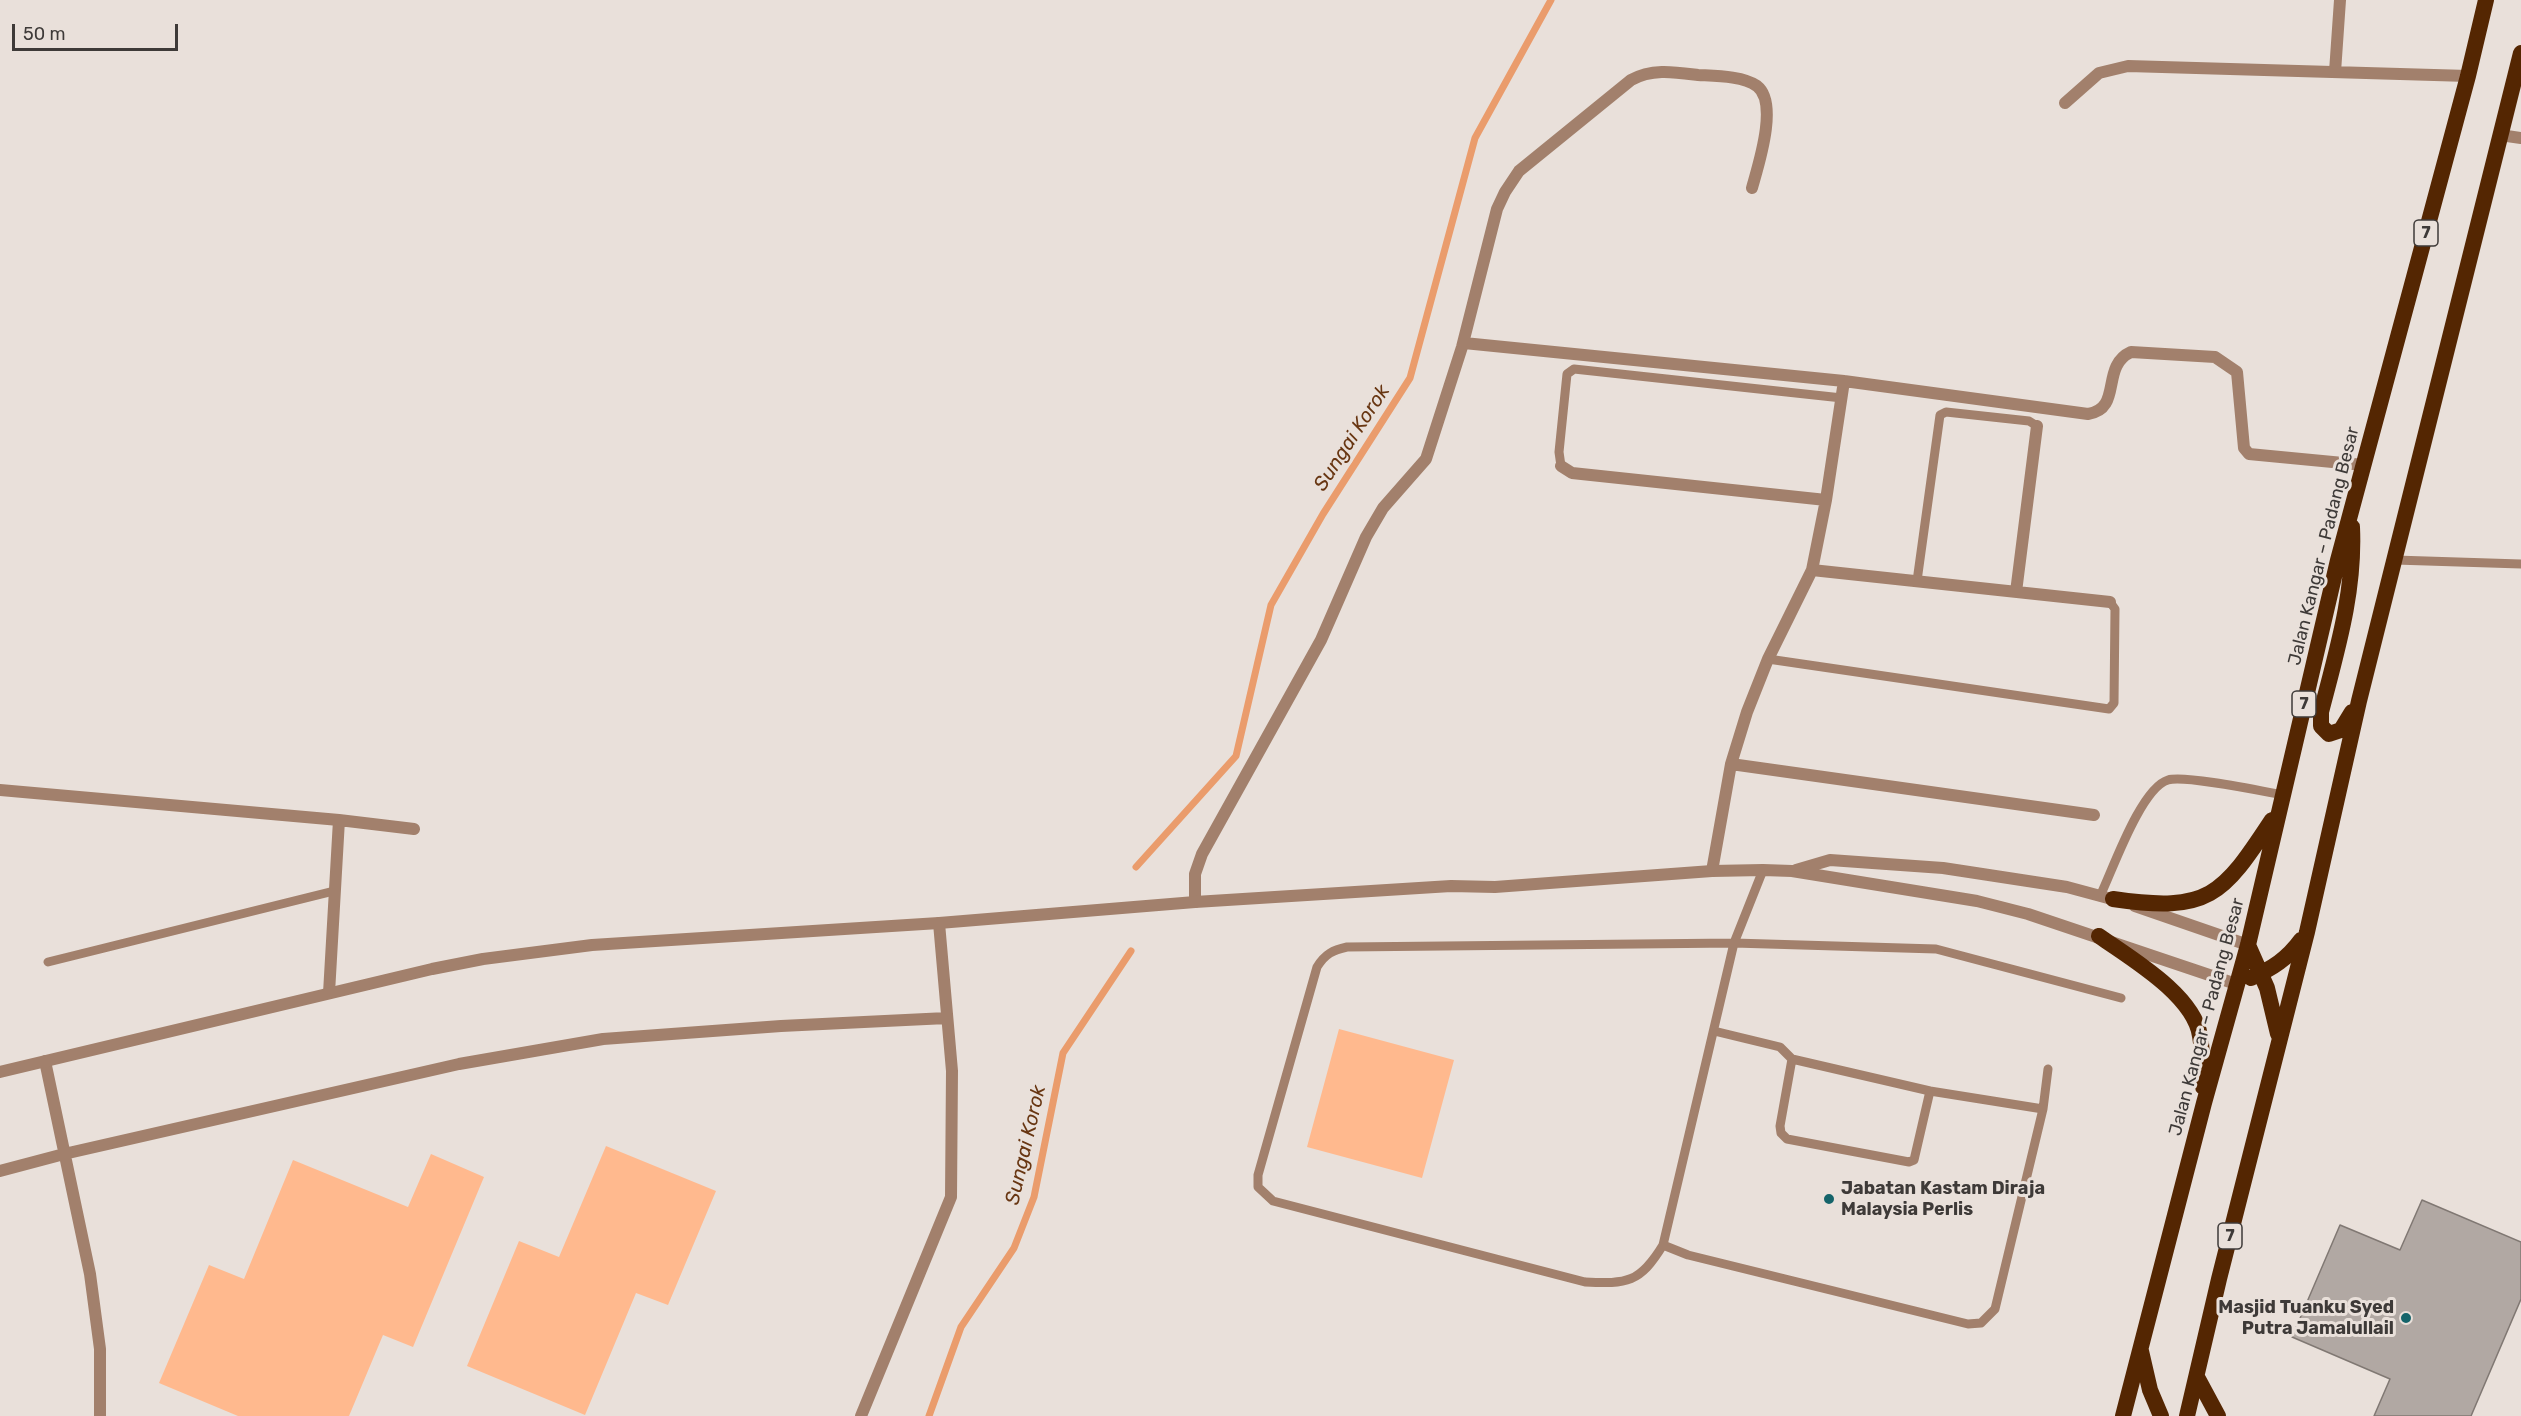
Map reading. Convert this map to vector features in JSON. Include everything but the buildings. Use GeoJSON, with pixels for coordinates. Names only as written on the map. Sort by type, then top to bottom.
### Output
{"type":"FeatureCollection","features":[{"type":"Feature","properties":{"kind":"highway","name":"Jalan Kangar – Padang Besar"},"geometry":{"type":"LineString","coordinates":[[2123,1416],[2204,1103],[2248,945],[2351,513],[2468,76],[2486,0]]}},
{"type":"Feature","properties":{"kind":"highway","name":"7"},"geometry":{"type":"LineString","coordinates":[[2187,1416],[2219,1279],[2307,932],[2359,701],[2521,53]]}},
{"type":"Feature","properties":{"kind":"highway"},"geometry":{"type":"LineString","coordinates":[[2351,513],[2354,561],[2344,623],[2321,712],[2321,726],[2329,734],[2341,730],[2359,701]]}},
{"type":"Feature","properties":{"kind":"highway"},"geometry":{"type":"LineString","coordinates":[[2107,897],[2154,905],[2184,903],[2216,891],[2240,869],[2281,802]]}},
{"type":"Feature","properties":{"kind":"highway"},"geometry":{"type":"LineString","coordinates":[[2236,984],[2274,968],[2288,956],[2307,932]]}},
{"type":"Feature","properties":{"kind":"highway"},"geometry":{"type":"LineString","coordinates":[[2099,936],[2159,978],[2188,1010],[2200,1033],[2204,1103]]}},
{"type":"Feature","properties":{"kind":"highway"},"geometry":{"type":"LineString","coordinates":[[2248,945],[2261,973],[2275,1014],[2280,1042]]}},
{"type":"Feature","properties":{"kind":"highway"},"geometry":{"type":"LineString","coordinates":[[2140,1346],[2150,1390],[2161,1416]]}},
{"type":"Feature","properties":{"kind":"highway"},"geometry":{"type":"LineString","coordinates":[[2197,1377],[2218,1416]]}},
{"type":"Feature","properties":{"kind":"street"},"geometry":{"type":"LineString","coordinates":[[2335,72],[2340,0]]}},
{"type":"Feature","properties":{"kind":"street"},"geometry":{"type":"LineString","coordinates":[[2065,103],[2099,73],[2128,66],[2468,76]]}},
{"type":"Feature","properties":{"kind":"street"},"geometry":{"type":"LineString","coordinates":[[1195,902],[1195,874],[1202,854],[1321,640],[1366,537],[1383,508],[1426,459],[1464,343],[1497,209],[1504,192],[1519,171],[1543,149],[1577,126],[1631,80],[1643,73],[1674,72],[1734,79],[1750,82],[1759,87],[1764,97],[1767,116],[1765,138],[1752,188]]}},
{"type":"Feature","properties":{"kind":"street"},"geometry":{"type":"LineString","coordinates":[[2500,135],[2521,138]]}},
{"type":"Feature","properties":{"kind":"street"},"geometry":{"type":"LineString","coordinates":[[1464,343],[1844,381],[2088,414],[2098,412],[2106,406],[2115,366],[2121,356],[2131,351],[2215,357],[2237,372],[2244,448],[2249,454],[2364,465]]}},
{"type":"Feature","properties":{"kind":"street"},"geometry":{"type":"LineString","coordinates":[[1712,871],[1731,764],[1747,712],[1768,659],[1812,570],[1826,500],[1844,381]]}},
{"type":"Feature","properties":{"kind":"street"},"geometry":{"type":"LineString","coordinates":[[2016,592],[2037,426]]}},
{"type":"Feature","properties":{"kind":"street"},"geometry":{"type":"LineString","coordinates":[[1561,466],[1572,473],[1826,500]]}},
{"type":"Feature","properties":{"kind":"street"},"geometry":{"type":"LineString","coordinates":[[1812,570],[2110,602]]}},
{"type":"Feature","properties":{"kind":"street"},"geometry":{"type":"LineString","coordinates":[[1731,764],[2094,815]]}},
{"type":"Feature","properties":{"kind":"street"},"geometry":{"type":"LineString","coordinates":[[0,790],[339,820],[414,829]]}},
{"type":"Feature","properties":{"kind":"street"},"geometry":{"type":"LineString","coordinates":[[329,993],[339,820]]}},
{"type":"Feature","properties":{"kind":"street"},"geometry":{"type":"LineString","coordinates":[[1792,871],[1830,860],[1899,864],[2001,876],[2107,897],[2248,945]]}},
{"type":"Feature","properties":{"kind":"street"},"geometry":{"type":"LineString","coordinates":[[0,1072],[329,993],[483,959],[592,945],[939,923],[1195,902],[1451,886],[1495,887],[1712,871],[1792,871],[1977,901],[2099,936],[2236,984]]}},
{"type":"Feature","properties":{"kind":"street"},"geometry":{"type":"LineString","coordinates":[[861,1416],[951,1197],[952,1082],[939,923]]}},
{"type":"Feature","properties":{"kind":"street"},"geometry":{"type":"LineString","coordinates":[[0,1171],[64,1154],[459,1064],[603,1039],[781,1026],[947,1018]]}},
{"type":"Feature","properties":{"kind":"street"},"geometry":{"type":"LineString","coordinates":[[45,1060],[90,1274],[100,1349],[100,1416]]}},
{"type":"Feature","properties":{"kind":"lane"},"geometry":{"type":"LineString","coordinates":[[1561,466],[1559,452],[1567,374],[1574,369],[1842,398]]}},
{"type":"Feature","properties":{"kind":"lane"},"geometry":{"type":"LineString","coordinates":[[1917,581],[1940,415],[1946,412],[2029,421],[2037,426]]}},
{"type":"Feature","properties":{"kind":"lane"},"geometry":{"type":"LineString","coordinates":[[2395,560],[2521,564]]}},
{"type":"Feature","properties":{"kind":"lane"},"geometry":{"type":"LineString","coordinates":[[1768,659],[2109,709],[2114,703],[2115,633],[2115,609],[2110,602]]}},
{"type":"Feature","properties":{"kind":"lane"},"geometry":{"type":"LineString","coordinates":[[2107,897],[2125,837],[2154,788],[2168,780],[2186,780],[2281,802]]}},
{"type":"Feature","properties":{"kind":"lane"},"geometry":{"type":"LineString","coordinates":[[1763,870],[1734,943],[1664,1245],[1650,1267],[1621,1283],[1585,1282],[1273,1201],[1258,1186],[1258,1176],[1317,967],[1323,957],[1332,950],[1347,947],[1734,943],[1935,949],[2121,998]]}},
{"type":"Feature","properties":{"kind":"lane"},"geometry":{"type":"LineString","coordinates":[[48,962],[334,891]]}},
{"type":"Feature","properties":{"kind":"lane"},"geometry":{"type":"LineString","coordinates":[[1714,1031],[1780,1047],[1792,1059],[1930,1091],[2043,1109]]}},
{"type":"Feature","properties":{"kind":"lane"},"geometry":{"type":"LineString","coordinates":[[1792,1059],[1780,1126],[1781,1133],[1787,1139],[1909,1162],[1914,1160],[1930,1091]]}},
{"type":"Feature","properties":{"kind":"lane"},"geometry":{"type":"LineString","coordinates":[[1664,1245],[1688,1255],[1957,1322],[1981,1323],[1995,1309],[2043,1109],[2048,1070]]}},
{"type":"Feature","properties":{"kind":"shaded area"},"geometry":{"type":"Polygon","coordinates":[[[1339,1029],[1454,1060],[1422,1178],[1307,1147],[1339,1029]]]}},
{"type":"Feature","properties":{"kind":"shaded area"},"geometry":{"type":"Polygon","coordinates":[[[606,1146],[716,1191],[668,1305],[636,1293],[585,1415],[467,1366],[519,1241],[559,1257],[606,1146]]]}},
{"type":"Feature","properties":{"kind":"shaded area"},"geometry":{"type":"Polygon","coordinates":[[[431,1154],[484,1177],[413,1347],[383,1335],[349,1416],[238,1416],[159,1383],[209,1265],[244,1279],[293,1160],[408,1207],[431,1154]]]}},
{"type":"Feature","properties":{"kind":"waterway","name":"Sungai Korok"},"geometry":{"type":"LineString","coordinates":[[1136,867],[1236,756],[1271,605],[1323,514],[1410,378],[1475,138],[1551,0]]}},
{"type":"Feature","properties":{"kind":"waterway","name":"Sungai Korok"},"geometry":{"type":"LineString","coordinates":[[929,1416],[961,1327],[1014,1248],[1034,1197],[1063,1053],[1131,951]]}},
{"type":"Feature","properties":{"kind":"place","name":"Jabatan Kastam Diraja Malaysia Perlis"},"geometry":{"type":"Point","coordinates":[1829,1199]}},
{"type":"Feature","properties":{"kind":"place","name":"Masjid Tuanku Syed Putra Jamalullail"},"geometry":{"type":"Point","coordinates":[2406,1318]}}]}
